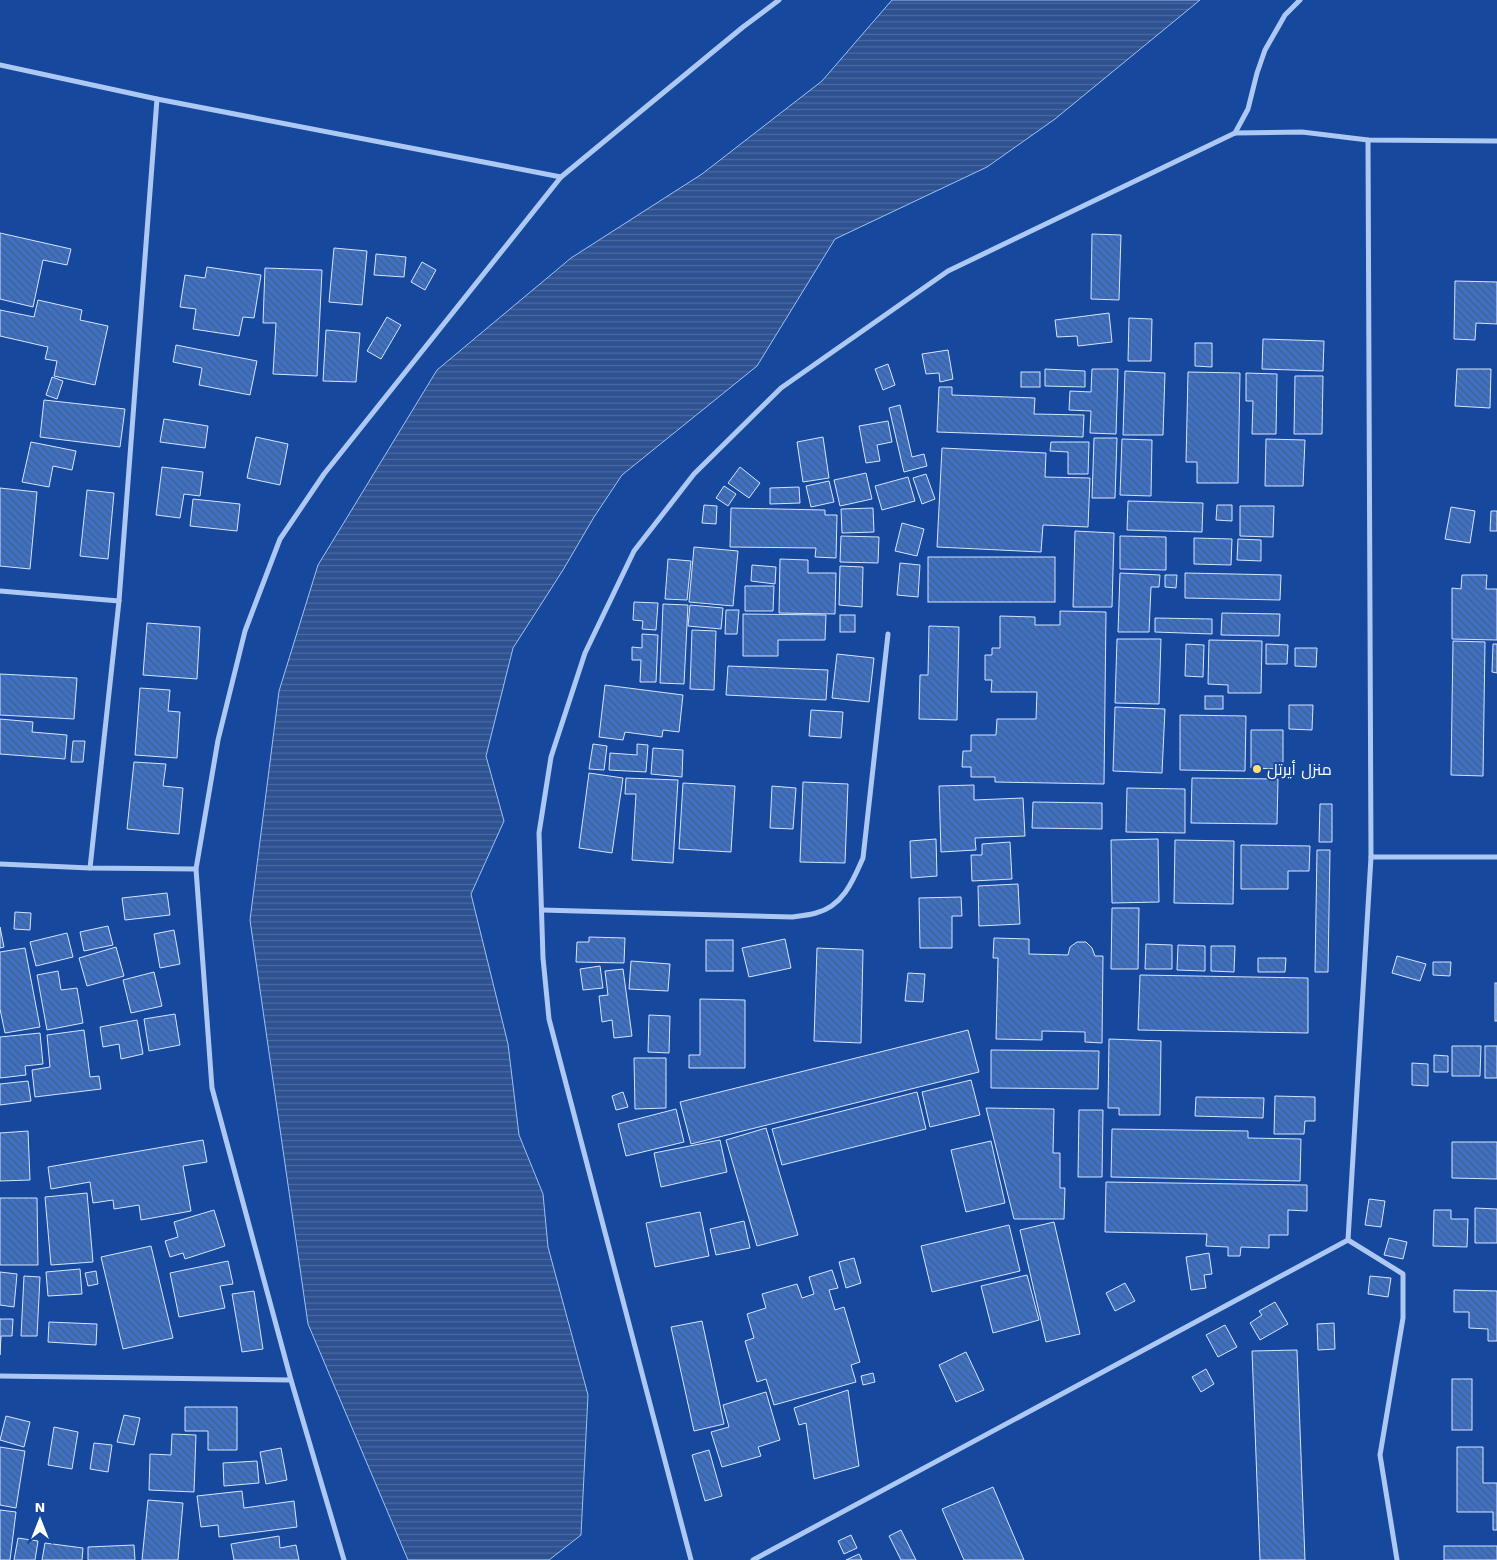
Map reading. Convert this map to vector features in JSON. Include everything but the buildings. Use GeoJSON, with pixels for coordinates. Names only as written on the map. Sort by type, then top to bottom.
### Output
{"type":"FeatureCollection","features":[{"type":"Feature","properties":{"kind":"street"},"geometry":{"type":"LineString","coordinates":[[344,1560],[291,1380],[212,1088],[196,869],[218,740],[245,631],[280,539],[324,474],[561,177],[779,0]]}},
{"type":"Feature","properties":{"kind":"street"},"geometry":{"type":"LineString","coordinates":[[1235,133],[1248,109],[1265,50],[1285,15],[1300,0]]}},
{"type":"Feature","properties":{"kind":"street"},"geometry":{"type":"LineString","coordinates":[[0,65],[157,98],[561,177]]}},
{"type":"Feature","properties":{"kind":"street"},"geometry":{"type":"LineString","coordinates":[[90,868],[119,601],[157,98]]}},
{"type":"Feature","properties":{"kind":"street"},"geometry":{"type":"LineString","coordinates":[[691,1560],[550,1019],[543,958],[539,833],[551,757],[585,653],[634,550],[694,474],[781,388],[948,271],[1235,133],[1302,132],[1368,140],[1497,141]]}},
{"type":"Feature","properties":{"kind":"street"},"geometry":{"type":"LineString","coordinates":[[1348,1240],[1370,857],[1368,140]]}},
{"type":"Feature","properties":{"kind":"street"},"geometry":{"type":"LineString","coordinates":[[0,591],[119,601]]}},
{"type":"Feature","properties":{"kind":"street"},"geometry":{"type":"LineString","coordinates":[[542,910],[792,917],[817,913],[837,903],[851,886],[863,858],[888,634]]}},
{"type":"Feature","properties":{"kind":"street"},"geometry":{"type":"LineString","coordinates":[[1370,857],[1497,857]]}},
{"type":"Feature","properties":{"kind":"street"},"geometry":{"type":"LineString","coordinates":[[0,864],[90,868],[196,869]]}},
{"type":"Feature","properties":{"kind":"street"},"geometry":{"type":"LineString","coordinates":[[753,1560],[1348,1240]]}},
{"type":"Feature","properties":{"kind":"street"},"geometry":{"type":"LineString","coordinates":[[1348,1240],[1403,1274],[1403,1318],[1380,1454],[1396,1560]]}},
{"type":"Feature","properties":{"kind":"street"},"geometry":{"type":"LineString","coordinates":[[0,1376],[291,1380]]}},
{"type":"Feature","properties":{"kind":"water"},"geometry":{"type":"Polygon","coordinates":[[[892,0],[1200,0],[1055,119],[987,167],[835,239],[757,366],[622,475],[513,648],[486,756],[504,821],[471,894],[508,1044],[519,1135],[543,1194],[548,1247],[588,1395],[581,1535],[549,1560],[408,1560],[308,1324],[250,920],[279,691],[318,565],[437,370],[571,258],[702,174],[822,81],[892,0]]]}},
{"type":"Feature","properties":{"kind":"place","name":"منزل أيرتل"},"geometry":{"type":"Point","coordinates":[1257,769]}}]}
